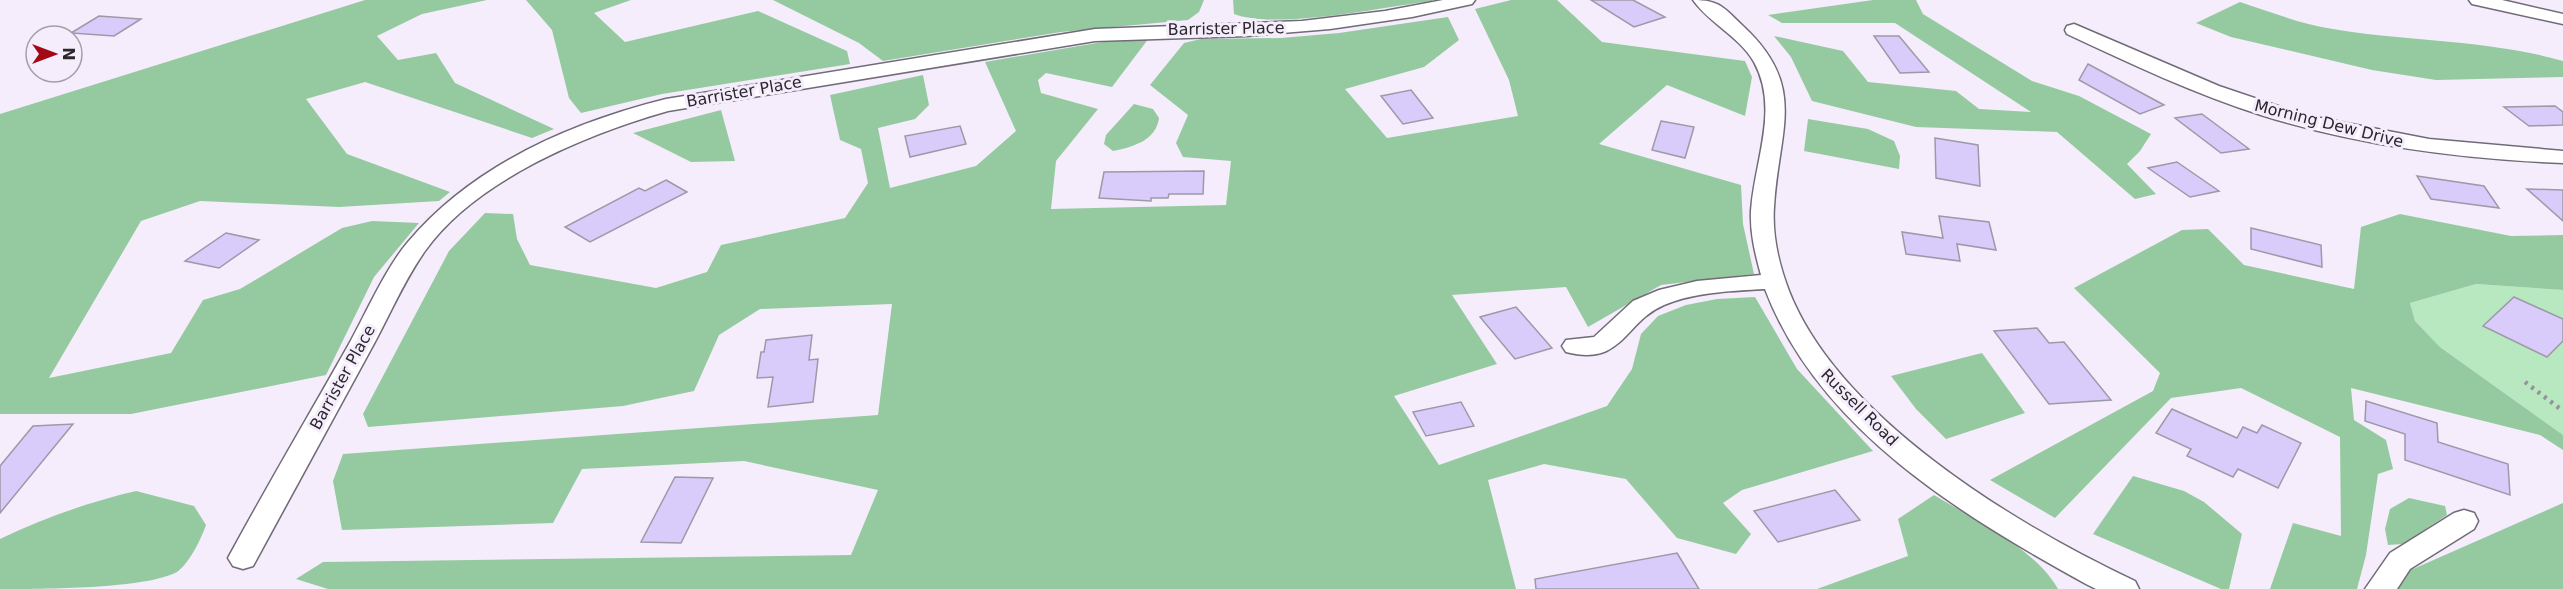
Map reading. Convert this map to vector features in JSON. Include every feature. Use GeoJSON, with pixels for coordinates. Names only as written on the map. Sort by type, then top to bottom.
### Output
{"type":"FeatureCollection","features":[{"type":"Feature","properties":{"kind":"street","name":"Barrister Place"},"geometry":{"type":"LineString","coordinates":[[243,558],[415,248],[437,222],[466,197],[528,158],[569,137],[603,123],[666,105],[1095,35],[1160,30],[1239,30],[1309,26],[1389,16],[1466,0]]}},
{"type":"Feature","properties":{"kind":"street","name":"Russell Road"},"geometry":{"type":"LineString","coordinates":[[1702,0],[1751,44],[1772,80],[1776,107],[1761,207],[1763,240],[1773,281],[1799,338],[1819,366],[1881,432],[1926,469],[1978,505],[2116,587]]}},
{"type":"Feature","properties":{"kind":"street"},"geometry":{"type":"LineString","coordinates":[[2478,0],[2563,18]]}},
{"type":"Feature","properties":{"kind":"street","name":"Morning Dew Drive"},"geometry":{"type":"LineString","coordinates":[[2074,30],[2200,86],[2297,119],[2407,143],[2526,156],[2563,157]]}},
{"type":"Feature","properties":{"kind":"street"},"geometry":{"type":"LineString","coordinates":[[1575,346],[1600,346],[1612,340],[1638,309],[1655,299],[1727,284],[1773,281]]}},
{"type":"Feature","properties":{"kind":"street"},"geometry":{"type":"LineString","coordinates":[[2380,589],[2400,561],[2464,521]]}},
{"type":"Feature","properties":{"kind":"path"},"geometry":{"type":"LineString","coordinates":[[2525,382],[2563,411]]}},
{"type":"Feature","properties":{"kind":"green space"},"geometry":{"type":"Polygon","coordinates":[[[365,0],[487,0],[422,14],[377,36],[398,60],[436,53],[455,83],[554,129],[532,138],[365,82],[306,99],[347,154],[450,192],[439,201],[339,207],[200,201],[141,221],[49,378],[171,353],[203,300],[240,289],[342,228],[372,221],[419,223],[374,277],[326,375],[131,414],[0,414],[0,114],[365,0]]]}},
{"type":"Feature","properties":{"kind":"green space"},"geometry":{"type":"Polygon","coordinates":[[[526,0],[631,0],[594,13],[625,42],[758,11],[847,51],[850,64],[662,94],[581,113],[569,98],[552,30],[526,0]]]}},
{"type":"Feature","properties":{"kind":"green space"},"geometry":{"type":"Polygon","coordinates":[[[773,0],[1204,0],[1199,12],[1188,20],[1061,32],[883,61],[859,43],[773,0]]]}},
{"type":"Feature","properties":{"kind":"green space"},"geometry":{"type":"Polygon","coordinates":[[[1233,0],[1432,1],[1330,16],[1276,20],[1234,14],[1233,0]]]}},
{"type":"Feature","properties":{"kind":"green space"},"geometry":{"type":"Polygon","coordinates":[[[1511,0],[1557,0],[1602,42],[1745,61],[1752,77],[1745,116],[1667,85],[1599,144],[1741,185],[1743,224],[1754,274],[1661,285],[1588,327],[1566,287],[1452,295],[1497,364],[1394,396],[1439,465],[1607,406],[1632,369],[1641,334],[1658,316],[1686,305],[1717,299],[1755,297],[1797,369],[1873,451],[1742,490],[1723,503],[1751,534],[1736,554],[1677,538],[1626,479],[1544,464],[1488,480],[1516,589],[328,589],[296,579],[323,562],[851,555],[878,490],[744,461],[582,469],[553,523],[342,530],[333,481],[343,454],[878,415],[892,304],[760,309],[719,335],[694,391],[623,406],[368,427],[363,414],[449,251],[485,213],[513,214],[517,239],[530,265],[656,288],[707,272],[721,245],[845,218],[868,183],[861,149],[840,140],[830,95],[923,75],[929,105],[915,119],[878,128],[890,188],[976,166],[1016,131],[985,62],[1108,41],[1149,38],[1112,87],[1046,73],[1038,80],[1041,93],[1098,109],[1056,161],[1051,209],[1226,205],[1231,161],[1183,157],[1176,143],[1188,115],[1150,85],[1184,43],[1201,39],[1281,38],[1339,33],[1448,17],[1459,40],[1424,67],[1345,89],[1387,138],[1518,116],[1509,80],[1475,9],[1511,0]]]}},
{"type":"Feature","properties":{"kind":"green space"},"geometry":{"type":"Polygon","coordinates":[[[1873,0],[1916,0],[1923,14],[2032,81],[2079,96],[2151,134],[2140,151],[2127,164],[2156,194],[2135,199],[2057,132],[1916,127],[1812,101],[1791,57],[1774,36],[1843,51],[1868,82],[1956,91],[1979,109],[2031,112],[1895,23],[1782,23],[1768,15],[1873,0]]]}},
{"type":"Feature","properties":{"kind":"green space"},"geometry":{"type":"Polygon","coordinates":[[[2240,2],[2327,28],[2534,54],[2563,61],[2563,77],[2436,80],[2372,70],[2231,37],[2196,23],[2240,2]]]}},
{"type":"Feature","properties":{"kind":"green space"},"geometry":{"type":"Polygon","coordinates":[[[1134,104],[1153,109],[1159,118],[1157,126],[1142,142],[1113,151],[1104,144],[1106,135],[1134,104]]]}},
{"type":"Feature","properties":{"kind":"green space"},"geometry":{"type":"Polygon","coordinates":[[[721,110],[735,161],[691,162],[633,133],[721,110]]]}},
{"type":"Feature","properties":{"kind":"green space"},"geometry":{"type":"Polygon","coordinates":[[[1808,119],[1868,129],[1894,141],[1900,156],[1899,169],[1804,151],[1808,119]]]}},
{"type":"Feature","properties":{"kind":"green space"},"geometry":{"type":"Polygon","coordinates":[[[2400,214],[2511,236],[2563,235],[2563,290],[2476,284],[2410,303],[2415,321],[2440,347],[2563,435],[2563,450],[2540,435],[2351,388],[2354,420],[2386,440],[2393,469],[2378,474],[2366,555],[2357,589],[2270,589],[2293,523],[2341,536],[2340,437],[2241,388],[2171,398],[2055,518],[1990,480],[2153,391],[2160,373],[2074,288],[2182,230],[2208,229],[2244,265],[2354,289],[2361,227],[2400,214]]]}},
{"type":"Feature","properties":{"kind":"green space"},"geometry":{"type":"Polygon","coordinates":[[[2476,284],[2563,290],[2563,435],[2440,347],[2415,321],[2410,303],[2476,284]]]}},
{"type":"Feature","properties":{"kind":"green space"},"geometry":{"type":"Polygon","coordinates":[[[1982,353],[2025,413],[1946,439],[1916,409],[1891,376],[1982,353]]]}},
{"type":"Feature","properties":{"kind":"green space"},"geometry":{"type":"Polygon","coordinates":[[[2133,476],[2184,491],[2204,502],[2242,534],[2229,589],[2221,589],[2093,534],[2133,476]]]}},
{"type":"Feature","properties":{"kind":"green space"},"geometry":{"type":"Polygon","coordinates":[[[136,491],[194,506],[206,525],[191,556],[177,572],[162,578],[118,585],[0,589],[0,539],[67,511],[136,491]]]}},
{"type":"Feature","properties":{"kind":"green space"},"geometry":{"type":"Polygon","coordinates":[[[1934,495],[2019,548],[2048,574],[2058,589],[1817,589],[1908,556],[1898,519],[1934,495]]]}},
{"type":"Feature","properties":{"kind":"green space"},"geometry":{"type":"Polygon","coordinates":[[[2409,498],[2445,506],[2447,515],[2403,544],[2388,545],[2385,529],[2390,509],[2409,498]]]}},
{"type":"Feature","properties":{"kind":"green space"},"geometry":{"type":"Polygon","coordinates":[[[2563,503],[2563,589],[2396,589],[2404,573],[2563,503]]]}},
{"type":"Feature","properties":{"kind":"building"},"geometry":{"type":"Polygon","coordinates":[[[1591,0],[1633,0],[1665,17],[1634,27],[1591,0]]]}},
{"type":"Feature","properties":{"kind":"building"},"geometry":{"type":"Polygon","coordinates":[[[99,16],[141,19],[114,36],[84,34],[84,25],[99,16]]]}},
{"type":"Feature","properties":{"kind":"building"},"geometry":{"type":"Polygon","coordinates":[[[1874,36],[1899,36],[1929,72],[1900,73],[1874,36]]]}},
{"type":"Feature","properties":{"kind":"building"},"geometry":{"type":"Polygon","coordinates":[[[2088,64],[2164,105],[2140,114],[2079,80],[2088,64]]]}},
{"type":"Feature","properties":{"kind":"building"},"geometry":{"type":"Polygon","coordinates":[[[1411,90],[1433,118],[1403,124],[1381,96],[1411,90]]]}},
{"type":"Feature","properties":{"kind":"building"},"geometry":{"type":"Polygon","coordinates":[[[2555,106],[2563,112],[2563,125],[2529,126],[2504,107],[2555,106]]]}},
{"type":"Feature","properties":{"kind":"building"},"geometry":{"type":"Polygon","coordinates":[[[2202,114],[2249,149],[2221,153],[2175,118],[2202,114]]]}},
{"type":"Feature","properties":{"kind":"building"},"geometry":{"type":"Polygon","coordinates":[[[1661,121],[1694,127],[1685,158],[1652,150],[1661,121]]]}},
{"type":"Feature","properties":{"kind":"building"},"geometry":{"type":"Polygon","coordinates":[[[960,126],[966,144],[910,157],[905,136],[960,126]]]}},
{"type":"Feature","properties":{"kind":"building"},"geometry":{"type":"Polygon","coordinates":[[[1935,138],[1978,145],[1980,186],[1936,178],[1935,138]]]}},
{"type":"Feature","properties":{"kind":"building"},"geometry":{"type":"Polygon","coordinates":[[[2177,162],[2219,191],[2190,197],[2148,168],[2177,162]]]}},
{"type":"Feature","properties":{"kind":"building"},"geometry":{"type":"Polygon","coordinates":[[[1204,171],[1203,194],[1169,194],[1168,198],[1151,198],[1151,201],[1099,198],[1104,172],[1204,171]]]}},
{"type":"Feature","properties":{"kind":"building"},"geometry":{"type":"Polygon","coordinates":[[[2417,176],[2484,186],[2499,208],[2431,199],[2417,176]]]}},
{"type":"Feature","properties":{"kind":"building"},"geometry":{"type":"Polygon","coordinates":[[[666,180],[687,192],[590,242],[565,227],[639,188],[645,191],[666,180]]]}},
{"type":"Feature","properties":{"kind":"building"},"geometry":{"type":"Polygon","coordinates":[[[2527,189],[2563,190],[2563,221],[2527,189]]]}},
{"type":"Feature","properties":{"kind":"building"},"geometry":{"type":"Polygon","coordinates":[[[1939,216],[1989,222],[1996,250],[1957,244],[1960,261],[1906,254],[1902,232],[1943,238],[1939,216]]]}},
{"type":"Feature","properties":{"kind":"building"},"geometry":{"type":"Polygon","coordinates":[[[2251,228],[2321,245],[2322,267],[2251,249],[2251,228]]]}},
{"type":"Feature","properties":{"kind":"building"},"geometry":{"type":"Polygon","coordinates":[[[226,233],[259,240],[219,268],[185,261],[226,233]]]}},
{"type":"Feature","properties":{"kind":"building"},"geometry":{"type":"Polygon","coordinates":[[[2514,297],[2563,319],[2563,341],[2547,357],[2483,326],[2514,297]]]}},
{"type":"Feature","properties":{"kind":"building"},"geometry":{"type":"Polygon","coordinates":[[[1516,307],[1552,348],[1515,359],[1480,317],[1516,307]]]}},
{"type":"Feature","properties":{"kind":"building"},"geometry":{"type":"Polygon","coordinates":[[[2037,328],[2049,343],[2064,342],[2111,400],[2049,404],[1994,331],[2037,328]]]}},
{"type":"Feature","properties":{"kind":"building"},"geometry":{"type":"Polygon","coordinates":[[[812,335],[809,360],[818,359],[813,402],[768,407],[773,377],[757,378],[761,352],[764,352],[766,340],[812,335]]]}},
{"type":"Feature","properties":{"kind":"building"},"geometry":{"type":"Polygon","coordinates":[[[2366,401],[2437,423],[2438,442],[2508,464],[2510,495],[2405,460],[2405,434],[2365,421],[2366,401]]]}},
{"type":"Feature","properties":{"kind":"building"},"geometry":{"type":"Polygon","coordinates":[[[1461,402],[1474,426],[1426,436],[1413,412],[1461,402]]]}},
{"type":"Feature","properties":{"kind":"building"},"geometry":{"type":"Polygon","coordinates":[[[2172,409],[2237,438],[2243,427],[2257,433],[2262,425],[2301,443],[2278,488],[2238,469],[2233,477],[2187,456],[2191,449],[2156,433],[2172,409]]]}},
{"type":"Feature","properties":{"kind":"building"},"geometry":{"type":"Polygon","coordinates":[[[73,424],[0,513],[0,466],[33,426],[73,424]]]}},
{"type":"Feature","properties":{"kind":"building"},"geometry":{"type":"Polygon","coordinates":[[[675,477],[713,478],[681,543],[641,542],[675,477]]]}},
{"type":"Feature","properties":{"kind":"building"},"geometry":{"type":"Polygon","coordinates":[[[1835,490],[1860,520],[1778,542],[1754,511],[1835,490]]]}},
{"type":"Feature","properties":{"kind":"building"},"geometry":{"type":"Polygon","coordinates":[[[1677,553],[1699,589],[1536,589],[1535,579],[1677,553]]]}}]}
